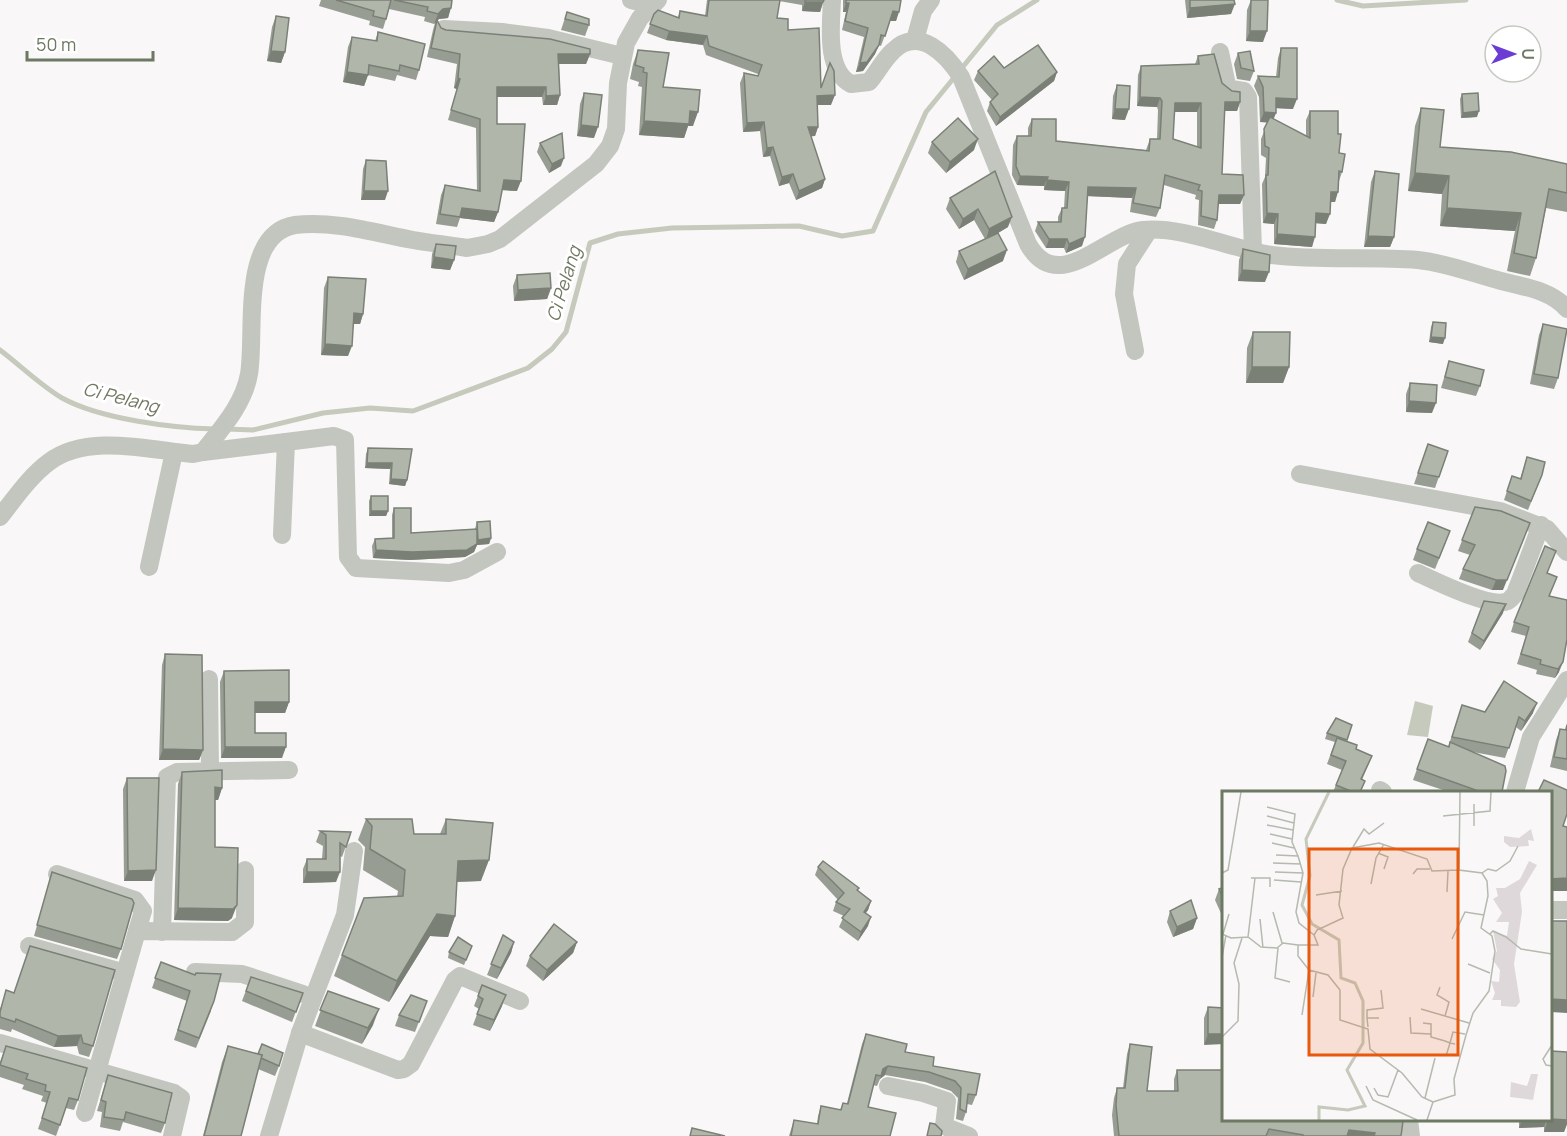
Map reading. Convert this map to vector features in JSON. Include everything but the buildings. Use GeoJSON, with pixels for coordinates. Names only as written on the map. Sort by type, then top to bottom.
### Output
{"type":"FeatureCollection","features":[{"type":"Feature","properties":{"kind":"street"},"geometry":{"type":"LineString","coordinates":[[631,0],[655,3]]}},
{"type":"Feature","properties":{"kind":"street"},"geometry":{"type":"LineString","coordinates":[[832,0],[834,60],[838,72],[851,84],[870,82],[894,49],[905,42],[915,40],[938,50],[956,70],[1034,254],[1044,262],[1071,264],[1130,233],[1149,230],[1187,236],[1253,252],[1296,257],[1417,260],[1441,263],[1536,290],[1560,301],[1567,309]]}},
{"type":"Feature","properties":{"kind":"street"},"geometry":{"type":"LineString","coordinates":[[915,40],[922,11],[931,0]]}},
{"type":"Feature","properties":{"kind":"street"},"geometry":{"type":"LineString","coordinates":[[208,446],[228,420],[242,396],[249,375],[254,296],[260,252],[269,239],[280,230],[295,225],[336,226],[467,248],[500,239],[596,164],[610,146],[616,129],[622,56],[631,30],[655,3]]}},
{"type":"Feature","properties":{"kind":"street"},"geometry":{"type":"LineString","coordinates":[[444,29],[502,32],[548,38],[622,56]]}},
{"type":"Feature","properties":{"kind":"street"},"geometry":{"type":"LineString","coordinates":[[1220,52],[1227,85],[1231,89],[1244,91],[1248,97],[1253,252]]}},
{"type":"Feature","properties":{"kind":"street"},"geometry":{"type":"LineString","coordinates":[[1135,351],[1124,294],[1126,264],[1149,230]]}},
{"type":"Feature","properties":{"kind":"street"},"geometry":{"type":"LineString","coordinates":[[0,517],[32,478],[61,454],[77,449],[126,445],[174,452],[208,446],[286,442],[334,436],[345,440],[348,557],[356,568],[449,573],[464,570],[497,552]]}},
{"type":"Feature","properties":{"kind":"street"},"geometry":{"type":"LineString","coordinates":[[282,535],[286,442]]}},
{"type":"Feature","properties":{"kind":"street"},"geometry":{"type":"LineString","coordinates":[[148,567],[174,452]]}},
{"type":"Feature","properties":{"kind":"street"},"geometry":{"type":"LineString","coordinates":[[1300,474],[1469,504],[1541,525],[1567,552]]}},
{"type":"Feature","properties":{"kind":"street"},"geometry":{"type":"LineString","coordinates":[[1418,573],[1486,600],[1509,601],[1515,594],[1541,525]]}},
{"type":"Feature","properties":{"kind":"street"},"geometry":{"type":"LineString","coordinates":[[209,679],[210,771]]}},
{"type":"Feature","properties":{"kind":"street"},"geometry":{"type":"LineString","coordinates":[[1515,791],[1531,737],[1567,681]]}},
{"type":"Feature","properties":{"kind":"street"},"geometry":{"type":"LineString","coordinates":[[162,932],[167,777],[177,772],[289,770]]}},
{"type":"Feature","properties":{"kind":"street"},"geometry":{"type":"LineString","coordinates":[[269,1136],[300,1034],[345,915],[354,851]]}},
{"type":"Feature","properties":{"kind":"street"},"geometry":{"type":"LineString","coordinates":[[137,931],[232,932],[240,928],[245,922],[245,870]]}},
{"type":"Feature","properties":{"kind":"street"},"geometry":{"type":"LineString","coordinates":[[57,874],[135,900],[143,911],[85,1113]]}},
{"type":"Feature","properties":{"kind":"street"},"geometry":{"type":"LineString","coordinates":[[29,946],[125,973]]}},
{"type":"Feature","properties":{"kind":"street"},"geometry":{"type":"LineString","coordinates":[[195,972],[242,974],[314,997]]}},
{"type":"Feature","properties":{"kind":"street"},"geometry":{"type":"LineString","coordinates":[[300,1034],[398,1070],[405,1070],[411,1064],[455,980],[460,976],[520,1001]]}},
{"type":"Feature","properties":{"kind":"street"},"geometry":{"type":"LineString","coordinates":[[0,1043],[178,1095],[181,1104],[172,1136]]}},
{"type":"Feature","properties":{"kind":"street"},"geometry":{"type":"LineString","coordinates":[[888,1086],[923,1092],[947,1101],[944,1126],[969,1136]]}},
{"type":"Feature","properties":{"kind":"street"},"geometry":{"type":"LineString","coordinates":[[1409,1121],[1411,1136]]}},
{"type":"Feature","properties":{"kind":"shaded area"},"geometry":{"type":"Polygon","coordinates":[[[1415,701],[1433,706],[1428,737],[1407,735],[1415,701]]]}},
{"type":"Feature","properties":{"kind":"waterway","name":"Ci Pelang"},"geometry":{"type":"LineString","coordinates":[[227,429],[253,430],[323,413],[370,408],[413,411],[528,368],[552,349],[566,332],[590,243],[618,234],[672,228],[799,226],[842,236],[873,231],[926,112],[997,25],[1037,0]]}},
{"type":"Feature","properties":{"kind":"waterway","name":"Ci Pelang"},"geometry":{"type":"LineString","coordinates":[[1337,0],[1363,6],[1466,0]]}},
{"type":"Feature","properties":{"kind":"waterway","name":"Ci Pelang"},"geometry":{"type":"LineString","coordinates":[[0,350],[54,393],[96,412],[178,427],[215,429]]}}]}
